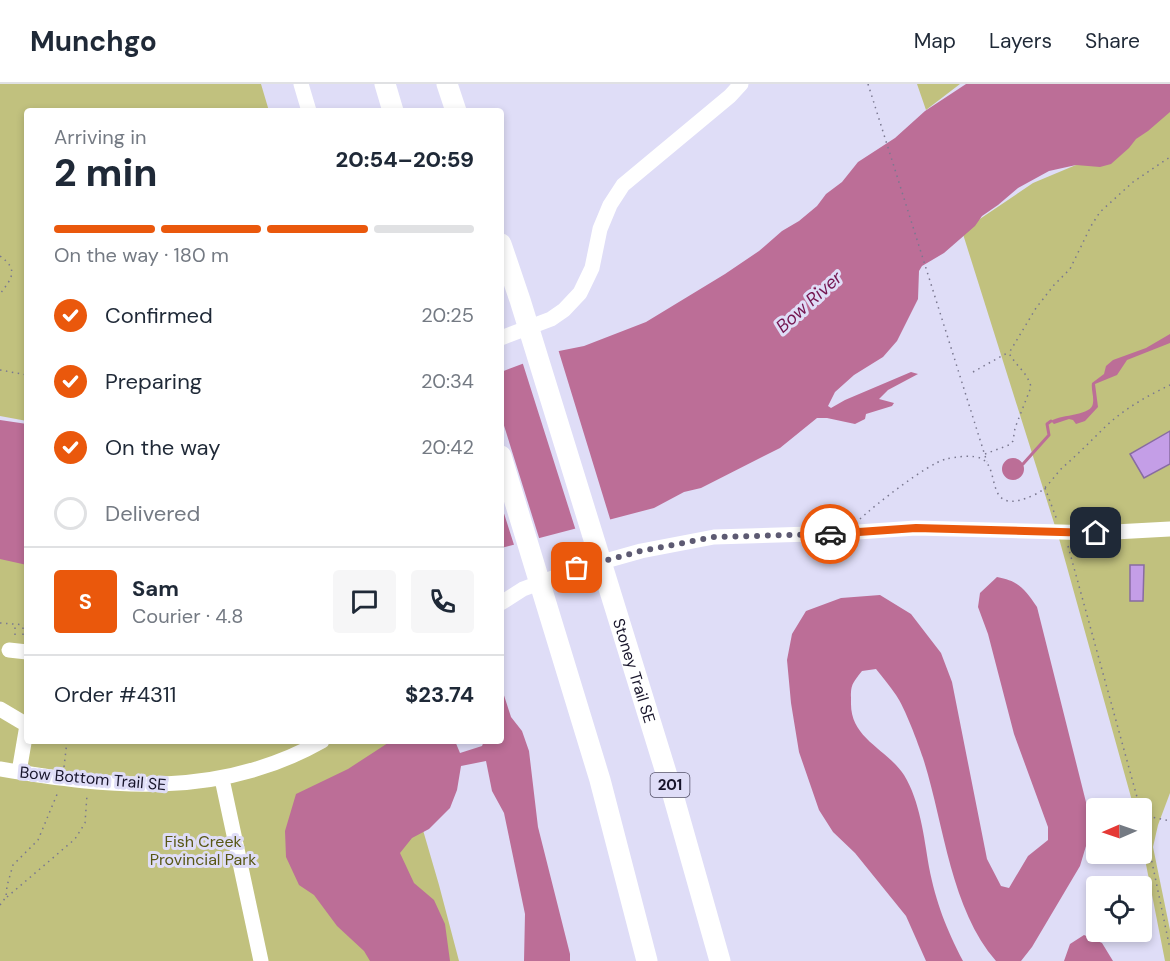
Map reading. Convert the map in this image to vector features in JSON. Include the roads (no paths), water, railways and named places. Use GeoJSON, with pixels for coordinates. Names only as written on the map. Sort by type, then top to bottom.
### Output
{"type":"FeatureCollection","features":[{"type":"Feature","properties":{"kind":"highway"},"geometry":{"type":"LineString","coordinates":[[385,84],[392,108]]}},
{"type":"Feature","properties":{"kind":"highway"},"geometry":{"type":"LineString","coordinates":[[447,84],[455,108]]}},
{"type":"Feature","properties":{"kind":"highway","name":"Stoney Trail SE"},"geometry":{"type":"LineString","coordinates":[[504,253],[677,806],[720,961]]}},
{"type":"Feature","properties":{"kind":"highway"},"geometry":{"type":"LineString","coordinates":[[504,466],[600,780],[647,961]]}},
{"type":"Feature","properties":{"kind":"street"},"geometry":{"type":"LineString","coordinates":[[301,84],[308,108]]}},
{"type":"Feature","properties":{"kind":"street"},"geometry":{"type":"LineString","coordinates":[[504,337],[551,319],[564,310],[580,293],[592,268],[603,221],[623,185],[730,96],[741,84]]}},
{"type":"Feature","properties":{"kind":"street"},"geometry":{"type":"LineString","coordinates":[[504,601],[524,589],[577,568],[641,551],[714,537],[843,534],[916,528],[1096,533],[1169,526]]}},
{"type":"Feature","properties":{"kind":"street"},"geometry":{"type":"LineString","coordinates":[[9,650],[24,652]]}},
{"type":"Feature","properties":{"kind":"street"},"geometry":{"type":"LineString","coordinates":[[0,709],[24,723]]}},
{"type":"Feature","properties":{"kind":"street"},"geometry":{"type":"LineString","coordinates":[[19,772],[24,743]]}},
{"type":"Feature","properties":{"kind":"street","name":"Bow Bottom Trail SE"},"geometry":{"type":"LineString","coordinates":[[0,769],[62,778],[151,785],[222,779],[277,764],[316,744]]}},
{"type":"Feature","properties":{"kind":"street"},"geometry":{"type":"LineString","coordinates":[[222,779],[261,961]]}},
{"type":"Feature","properties":{"kind":"water","name":"Bow River"},"geometry":{"type":"Polygon","coordinates":[[[966,84],[1170,84],[1170,112],[1136,139],[1111,164],[1100,167],[1076,165],[1049,171],[1018,188],[982,216],[975,226],[944,253],[922,266],[919,271],[918,299],[897,341],[883,357],[854,375],[835,392],[828,406],[831,408],[911,372],[918,374],[888,390],[879,399],[894,403],[892,406],[866,414],[865,419],[855,424],[817,418],[780,448],[701,488],[684,492],[654,508],[504,547],[504,371],[554,352],[584,346],[646,322],[725,274],[799,221],[817,206],[826,194],[842,182],[858,162],[895,138],[925,111],[966,84]]]}},
{"type":"Feature","properties":{"kind":"water"},"geometry":{"type":"Polygon","coordinates":[[[1170,334],[1170,343],[1127,360],[1117,375],[1095,384],[1098,407],[1085,421],[1076,424],[1069,419],[1054,424],[1051,421],[1088,410],[1093,403],[1092,383],[1104,374],[1106,366],[1113,360],[1146,348],[1170,334]]]}},
{"type":"Feature","properties":{"kind":"water"},"geometry":{"type":"Polygon","coordinates":[[[0,420],[24,424],[24,564],[0,559],[0,420]]]}},
{"type":"Feature","properties":{"kind":"water"},"geometry":{"type":"Polygon","coordinates":[[[1013,458],[1021,461],[1024,469],[1021,477],[1013,480],[1005,477],[1002,469],[1005,461],[1013,458]]]}},
{"type":"Feature","properties":{"kind":"water"},"geometry":{"type":"Polygon","coordinates":[[[997,577],[1021,587],[1037,607],[1086,802],[1086,846],[1080,866],[1032,947],[1021,961],[996,961],[981,940],[958,891],[923,758],[903,708],[876,669],[862,671],[851,690],[853,716],[863,735],[904,775],[914,796],[938,904],[963,961],[926,961],[906,916],[855,853],[833,832],[819,810],[799,752],[787,660],[792,634],[806,611],[841,598],[880,595],[911,614],[941,653],[952,682],[987,859],[1001,886],[1009,888],[1028,856],[1048,840],[1048,827],[1014,734],[988,634],[978,607],[980,593],[997,577]]]}},
{"type":"Feature","properties":{"kind":"water"},"geometry":{"type":"Polygon","coordinates":[[[504,695],[511,717],[522,731],[529,751],[538,827],[570,961],[524,961],[525,914],[504,813],[492,791],[486,761],[461,766],[457,790],[450,808],[429,829],[412,838],[400,853],[414,883],[434,900],[445,924],[450,961],[370,961],[364,951],[337,926],[314,895],[299,885],[286,857],[285,831],[296,794],[348,769],[386,744],[456,744],[460,753],[483,744],[504,744],[504,695]]]}},
{"type":"Feature","properties":{"kind":"water"},"geometry":{"type":"Polygon","coordinates":[[[1084,935],[1086,942],[1102,943],[1113,961],[1064,961],[1070,944],[1084,935]]]}},
{"type":"Feature","properties":{"kind":"waterway"},"geometry":{"type":"LineString","coordinates":[[1023,464],[1049,435],[1047,424],[1051,421]]}},
{"type":"Feature","properties":{"kind":"park label","name":"Fish Creek Provincial Park"},"geometry":{"type":"Point","coordinates":[203,850]}}]}
